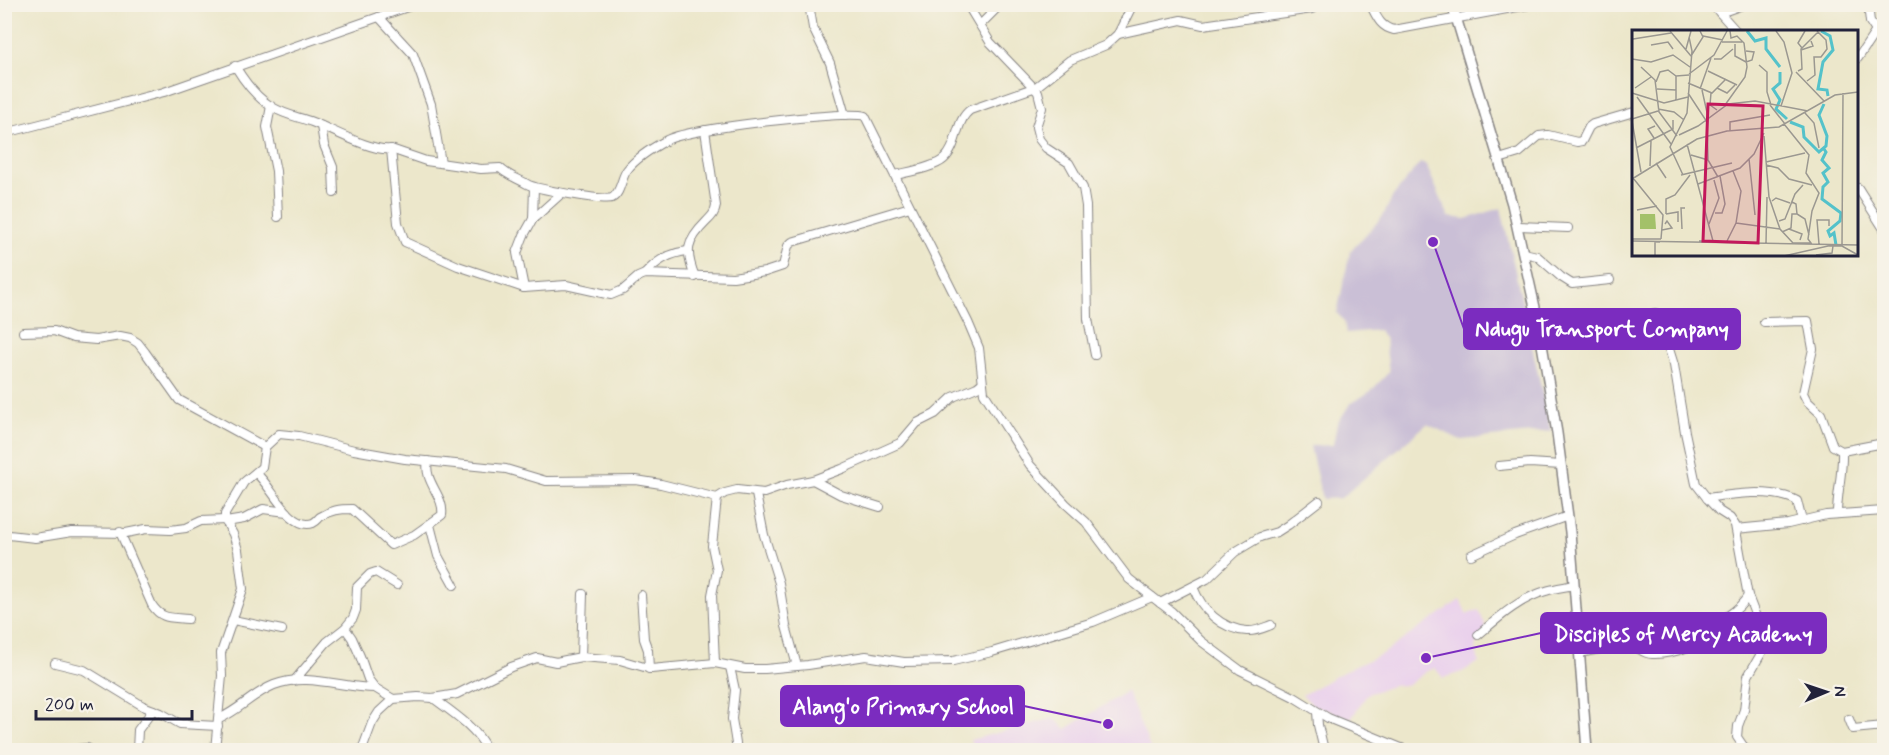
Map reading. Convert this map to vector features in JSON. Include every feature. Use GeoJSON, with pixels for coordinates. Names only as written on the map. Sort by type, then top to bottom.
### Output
{"type":"FeatureCollection","features":[{"type":"Feature","properties":{"kind":"main road"},"geometry":{"type":"LineString","coordinates":[[1452,4],[1518,226],[1538,321],[1568,516],[1587,750]]}},
{"type":"Feature","properties":{"kind":"street"},"geometry":{"type":"LineString","coordinates":[[4,130],[25,128],[164,92],[416,4]]}},
{"type":"Feature","properties":{"kind":"street"},"geometry":{"type":"LineString","coordinates":[[809,4],[813,28],[830,63],[845,115]]}},
{"type":"Feature","properties":{"kind":"street"},"geometry":{"type":"LineString","coordinates":[[967,4],[990,42],[1036,87],[1042,108],[1036,121],[1039,139],[1046,148],[1069,163],[1083,188],[1086,206],[1088,319],[1095,355]]}},
{"type":"Feature","properties":{"kind":"street"},"geometry":{"type":"LineString","coordinates":[[980,25],[1001,4]]}},
{"type":"Feature","properties":{"kind":"street"},"geometry":{"type":"LineString","coordinates":[[895,175],[943,160],[949,154],[964,117],[970,110],[1036,87],[1059,67],[1106,45],[1118,34],[1133,4]]}},
{"type":"Feature","properties":{"kind":"street"},"geometry":{"type":"LineString","coordinates":[[1118,34],[1181,20],[1203,25],[1312,9],[1321,4]]}},
{"type":"Feature","properties":{"kind":"street"},"geometry":{"type":"LineString","coordinates":[[1371,4],[1385,28],[1394,30],[1534,4]]}},
{"type":"Feature","properties":{"kind":"street"},"geometry":{"type":"LineString","coordinates":[[1712,4],[1735,30]]}},
{"type":"Feature","properties":{"kind":"street"},"geometry":{"type":"LineString","coordinates":[[1720,13],[1745,4]]}},
{"type":"Feature","properties":{"kind":"street"},"geometry":{"type":"LineString","coordinates":[[1859,56],[1880,31],[1870,22],[1868,4]]}},
{"type":"Feature","properties":{"kind":"street"},"geometry":{"type":"LineString","coordinates":[[379,17],[413,54],[431,104],[441,163]]}},
{"type":"Feature","properties":{"kind":"street"},"geometry":{"type":"LineString","coordinates":[[235,66],[242,78],[271,106],[282,113],[369,145],[391,149],[426,161],[481,169],[500,168],[507,175],[534,187],[598,198],[611,198],[627,170],[655,148],[681,134],[800,118],[865,116],[979,348],[984,393],[1030,465],[1086,522],[1129,579],[1224,659],[1317,712],[1406,750]]}},
{"type":"Feature","properties":{"kind":"street"},"geometry":{"type":"LineString","coordinates":[[271,106],[267,127],[276,171],[278,217]]}},
{"type":"Feature","properties":{"kind":"street"},"geometry":{"type":"LineString","coordinates":[[1499,159],[1519,153],[1539,136],[1548,135],[1577,142],[1582,141],[1593,124],[1632,113]]}},
{"type":"Feature","properties":{"kind":"street"},"geometry":{"type":"LineString","coordinates":[[321,126],[324,145],[333,167],[334,193]]}},
{"type":"Feature","properties":{"kind":"street"},"geometry":{"type":"LineString","coordinates":[[695,277],[687,251],[692,239],[713,215],[716,208],[705,130]]}},
{"type":"Feature","properties":{"kind":"street"},"geometry":{"type":"LineString","coordinates":[[391,149],[398,223],[405,242],[458,266],[524,288],[566,285],[612,295],[645,274],[733,277],[765,272],[783,266],[788,246],[792,242],[910,207]]}},
{"type":"Feature","properties":{"kind":"street"},"geometry":{"type":"LineString","coordinates":[[533,219],[534,187]]}},
{"type":"Feature","properties":{"kind":"street"},"geometry":{"type":"LineString","coordinates":[[1859,191],[1884,229]]}},
{"type":"Feature","properties":{"kind":"street"},"geometry":{"type":"LineString","coordinates":[[524,288],[518,253],[521,240],[533,219],[562,193]]}},
{"type":"Feature","properties":{"kind":"street"},"geometry":{"type":"LineString","coordinates":[[1518,226],[1568,228]]}},
{"type":"Feature","properties":{"kind":"street"},"geometry":{"type":"LineString","coordinates":[[645,274],[670,255],[687,251]]}},
{"type":"Feature","properties":{"kind":"street"},"geometry":{"type":"LineString","coordinates":[[1524,253],[1537,256],[1572,284],[1610,280]]}},
{"type":"Feature","properties":{"kind":"street"},"geometry":{"type":"LineString","coordinates":[[1538,321],[1613,324],[1655,313],[1659,314],[1674,365],[1696,484],[1707,498],[1730,518],[1736,529],[1748,596],[1760,627],[1762,652],[1748,676],[1744,710],[1738,726],[1737,737],[1746,750]]}},
{"type":"Feature","properties":{"kind":"street"},"geometry":{"type":"LineString","coordinates":[[1764,321],[1808,321],[1813,349],[1803,393],[1807,401],[1821,414],[1833,446],[1842,451],[1884,443]]}},
{"type":"Feature","properties":{"kind":"street"},"geometry":{"type":"LineString","coordinates":[[23,332],[54,331],[73,338],[96,340],[120,336],[130,338],[138,343],[179,400],[265,447]]}},
{"type":"Feature","properties":{"kind":"street"},"geometry":{"type":"LineString","coordinates":[[215,750],[221,653],[243,589],[238,550],[233,534],[225,521],[227,509],[244,482],[262,467],[265,447],[279,434],[288,434],[354,450],[506,469],[520,475],[546,480],[636,480],[717,498],[737,490],[756,494],[813,480],[900,443],[917,423],[935,414],[953,397],[982,383]]}},
{"type":"Feature","properties":{"kind":"street"},"geometry":{"type":"LineString","coordinates":[[1837,514],[1837,492],[1843,467],[1842,451]]}},
{"type":"Feature","properties":{"kind":"street"},"geometry":{"type":"LineString","coordinates":[[256,473],[264,479],[293,520],[306,524],[315,522],[333,510],[352,509],[391,545],[430,525],[443,512],[428,478],[428,461]]}},
{"type":"Feature","properties":{"kind":"street"},"geometry":{"type":"LineString","coordinates":[[1499,466],[1530,463],[1561,465]]}},
{"type":"Feature","properties":{"kind":"street"},"geometry":{"type":"LineString","coordinates":[[813,480],[840,495],[880,507]]}},
{"type":"Feature","properties":{"kind":"street"},"geometry":{"type":"LineString","coordinates":[[1707,498],[1735,493],[1789,496],[1797,501],[1802,521]]}},
{"type":"Feature","properties":{"kind":"street"},"geometry":{"type":"LineString","coordinates":[[756,494],[797,666]]}},
{"type":"Feature","properties":{"kind":"street"},"geometry":{"type":"LineString","coordinates":[[715,663],[712,595],[717,570],[712,546],[717,498]]}},
{"type":"Feature","properties":{"kind":"street"},"geometry":{"type":"LineString","coordinates":[[1160,603],[1216,573],[1235,552],[1260,537],[1277,532],[1319,501]]}},
{"type":"Feature","properties":{"kind":"street"},"geometry":{"type":"LineString","coordinates":[[9,535],[35,538],[72,532],[170,530],[186,528],[201,521],[244,519],[263,509],[288,512]]}},
{"type":"Feature","properties":{"kind":"street"},"geometry":{"type":"LineString","coordinates":[[1736,529],[1837,514],[1884,511]]}},
{"type":"Feature","properties":{"kind":"street"},"geometry":{"type":"LineString","coordinates":[[1471,555],[1515,535],[1568,516]]}},
{"type":"Feature","properties":{"kind":"street"},"geometry":{"type":"LineString","coordinates":[[430,525],[438,556],[454,585]]}},
{"type":"Feature","properties":{"kind":"street"},"geometry":{"type":"LineString","coordinates":[[120,532],[158,614],[166,617],[188,618]]}},
{"type":"Feature","properties":{"kind":"street"},"geometry":{"type":"LineString","coordinates":[[294,681],[327,642],[345,627],[354,615],[357,587],[370,574],[376,573],[397,585]]}},
{"type":"Feature","properties":{"kind":"street"},"geometry":{"type":"LineString","coordinates":[[1478,635],[1522,602],[1544,591],[1574,585]]}},
{"type":"Feature","properties":{"kind":"street"},"geometry":{"type":"LineString","coordinates":[[1193,587],[1204,609],[1212,617],[1225,624],[1247,631],[1271,625]]}},
{"type":"Feature","properties":{"kind":"street"},"geometry":{"type":"LineString","coordinates":[[581,657],[583,594]]}},
{"type":"Feature","properties":{"kind":"street"},"geometry":{"type":"LineString","coordinates":[[641,595],[649,669]]}},
{"type":"Feature","properties":{"kind":"street"},"geometry":{"type":"LineString","coordinates":[[1579,653],[1627,644],[1635,645],[1646,653],[1654,654],[1689,646],[1716,630],[1728,616],[1741,607],[1748,596]]}},
{"type":"Feature","properties":{"kind":"street"},"geometry":{"type":"LineString","coordinates":[[345,627],[360,656],[368,679],[375,688],[393,699],[433,698],[463,691],[525,661],[537,658],[563,662],[581,657],[620,660],[649,669],[715,663],[730,667],[765,669],[861,656],[904,662],[966,659],[1093,622],[1152,597]]}},
{"type":"Feature","properties":{"kind":"street"},"geometry":{"type":"LineString","coordinates":[[233,620],[282,630]]}},
{"type":"Feature","properties":{"kind":"street"},"geometry":{"type":"LineString","coordinates":[[55,663],[84,670],[180,724],[218,722],[271,686],[294,681],[322,681],[375,688]]}},
{"type":"Feature","properties":{"kind":"street"},"geometry":{"type":"LineString","coordinates":[[730,667],[735,690],[732,719],[737,750]]}},
{"type":"Feature","properties":{"kind":"street"},"geometry":{"type":"LineString","coordinates":[[433,698],[470,728],[487,750]]}},
{"type":"Feature","properties":{"kind":"street"},"geometry":{"type":"LineString","coordinates":[[362,750],[372,723],[379,712],[393,699]]}},
{"type":"Feature","properties":{"kind":"street"},"geometry":{"type":"LineString","coordinates":[[137,750],[138,730],[153,710]]}},
{"type":"Feature","properties":{"kind":"street"},"geometry":{"type":"LineString","coordinates":[[1317,712],[1324,750]]}},
{"type":"Feature","properties":{"kind":"street"},"geometry":{"type":"LineString","coordinates":[[1849,719],[1853,729],[1884,726]]}},
{"type":"Feature","properties":{"kind":"street"},"geometry":{"type":"LineString","coordinates":[[68,750],[87,748],[91,750]]}},
{"type":"Feature","properties":{"kind":"shaded area"},"geometry":{"type":"Polygon","coordinates":[[[1420,163],[1426,165],[1449,217],[1466,219],[1501,208],[1551,431],[1461,440],[1427,424],[1341,498],[1322,499],[1310,446],[1333,445],[1337,424],[1350,404],[1371,391],[1389,372],[1385,340],[1379,330],[1346,333],[1344,321],[1337,313],[1350,252],[1383,216],[1393,196],[1420,163]]]}},
{"type":"Feature","properties":{"kind":"shaded area"},"geometry":{"type":"Polygon","coordinates":[[[1460,600],[1467,614],[1479,610],[1487,630],[1475,646],[1479,662],[1462,672],[1443,678],[1435,668],[1408,685],[1392,686],[1367,694],[1351,719],[1314,706],[1302,695],[1384,653],[1460,600]]]}},
{"type":"Feature","properties":{"kind":"shaded area"},"geometry":{"type":"Polygon","coordinates":[[[1127,691],[1151,750],[975,750],[970,740],[1054,718],[1066,729],[1127,691]]]}},
{"type":"Feature","properties":{"kind":"place","name":"Ndugu Transport Company"},"geometry":{"type":"Point","coordinates":[1433,242]}},
{"type":"Feature","properties":{"kind":"place","name":"Disciples of Mercy Academy"},"geometry":{"type":"Point","coordinates":[1426,658]}},
{"type":"Feature","properties":{"kind":"place","name":"Alang'o Primary School"},"geometry":{"type":"Point","coordinates":[1108,724]}}]}
